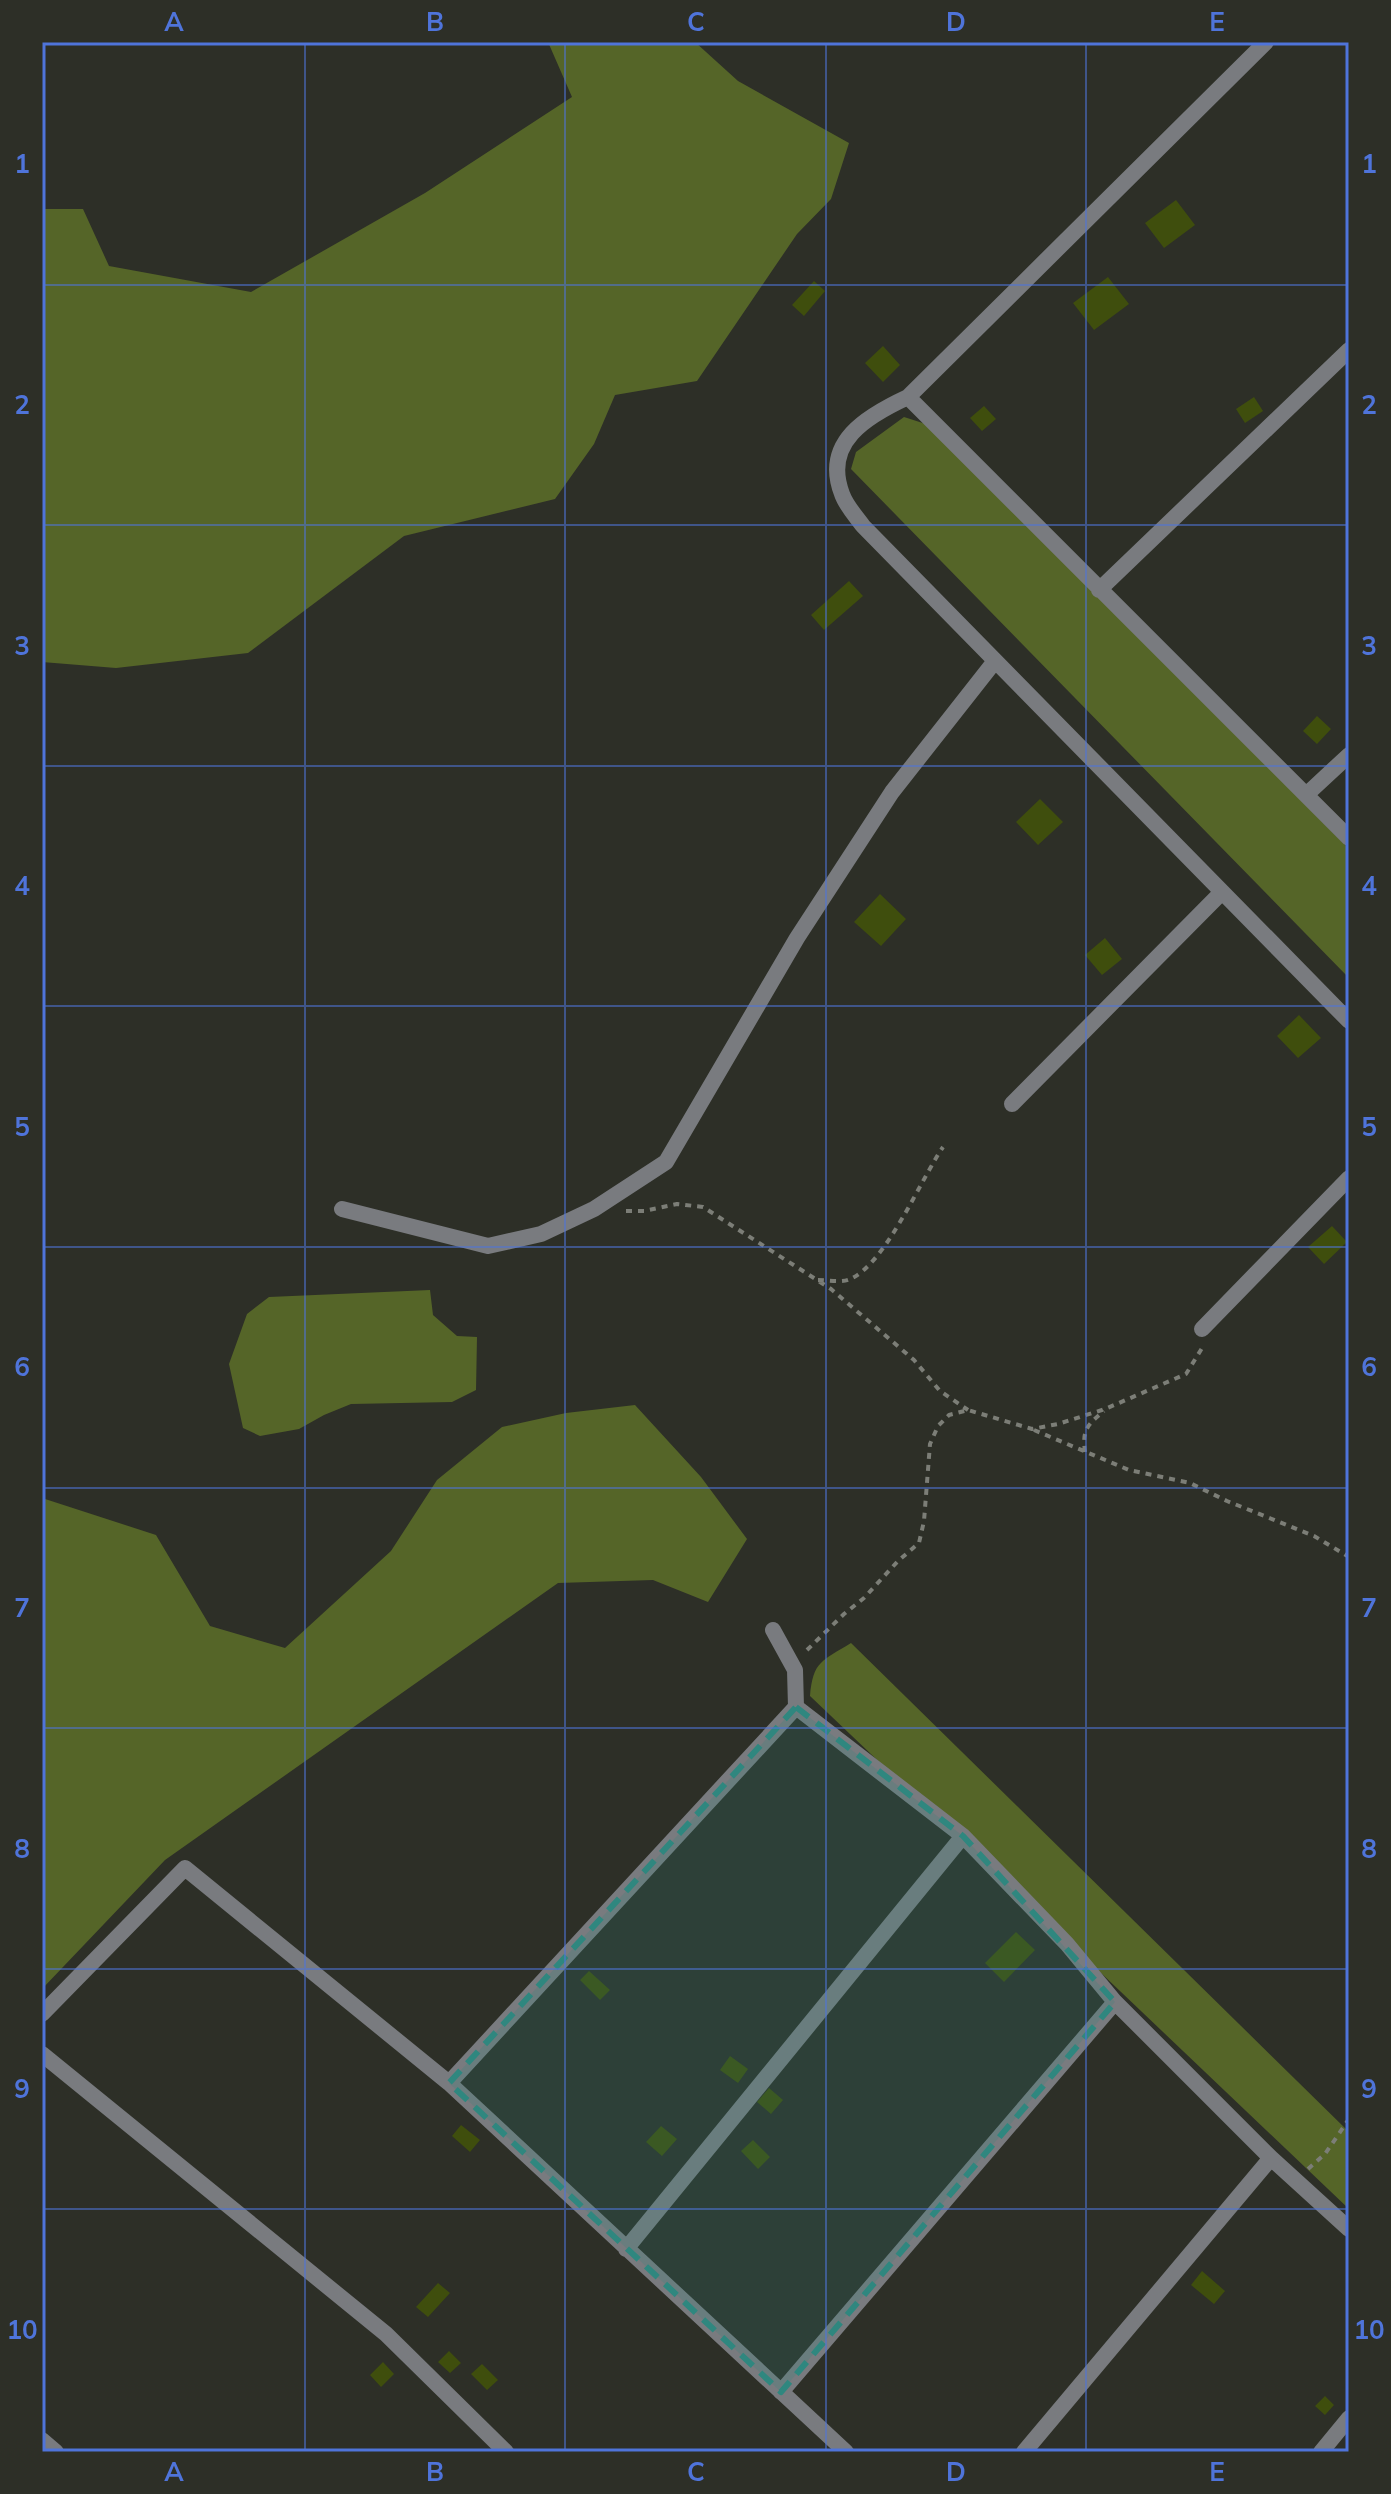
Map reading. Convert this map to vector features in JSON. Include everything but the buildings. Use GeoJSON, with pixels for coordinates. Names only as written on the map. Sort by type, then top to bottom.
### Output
{"type":"FeatureCollection","features":[{"type":"Feature","properties":{"kind":"street"},"geometry":{"type":"LineString","coordinates":[[1266,42],[908,397],[876,411],[841,446],[836,472],[843,498],[863,526],[1349,1021]]}},
{"type":"Feature","properties":{"kind":"street"},"geometry":{"type":"LineString","coordinates":[[1099,590],[1349,350]]}},
{"type":"Feature","properties":{"kind":"street"},"geometry":{"type":"LineString","coordinates":[[908,397],[1349,838]]}},
{"type":"Feature","properties":{"kind":"street"},"geometry":{"type":"LineString","coordinates":[[342,1209],[488,1246],[541,1234],[594,1209],[666,1162],[797,938],[892,792],[995,661]]}},
{"type":"Feature","properties":{"kind":"street"},"geometry":{"type":"LineString","coordinates":[[1306,795],[1349,755]]}},
{"type":"Feature","properties":{"kind":"street"},"geometry":{"type":"LineString","coordinates":[[1012,1104],[1222,892]]}},
{"type":"Feature","properties":{"kind":"street"},"geometry":{"type":"LineString","coordinates":[[1202,1329],[1349,1178]]}},
{"type":"Feature","properties":{"kind":"street"},"geometry":{"type":"LineString","coordinates":[[449,2083],[796,1707],[795,1670],[773,1630]]}},
{"type":"Feature","properties":{"kind":"street"},"geometry":{"type":"LineString","coordinates":[[796,1707],[963,1836],[1067,1944],[1115,2002],[1271,2158],[1349,2229]]}},
{"type":"Feature","properties":{"kind":"street"},"geometry":{"type":"LineString","coordinates":[[626,2249],[963,1836]]}},
{"type":"Feature","properties":{"kind":"street"},"geometry":{"type":"LineString","coordinates":[[42,2014],[185,1868],[449,2083],[846,2452]]}},
{"type":"Feature","properties":{"kind":"street"},"geometry":{"type":"LineString","coordinates":[[781,2392],[1115,2002]]}},
{"type":"Feature","properties":{"kind":"street"},"geometry":{"type":"LineString","coordinates":[[42,2054],[386,2334],[506,2452]]}},
{"type":"Feature","properties":{"kind":"street"},"geometry":{"type":"LineString","coordinates":[[1024,2452],[1271,2158]]}},
{"type":"Feature","properties":{"kind":"street"},"geometry":{"type":"LineString","coordinates":[[1321,2452],[1349,2418]]}},
{"type":"Feature","properties":{"kind":"street"},"geometry":{"type":"LineString","coordinates":[[42,2440],[56,2452]]}},
{"type":"Feature","properties":{"kind":"path"},"geometry":{"type":"LineString","coordinates":[[816,1280],[848,1280],[872,1263],[912,1203],[943,1147]]}},
{"type":"Feature","properties":{"kind":"path"},"geometry":{"type":"LineString","coordinates":[[594,1209],[644,1211],[677,1204],[703,1207],[831,1289],[914,1360],[940,1391],[968,1410],[1032,1429],[1129,1470],[1190,1483],[1314,1536],[1349,1557]]}},
{"type":"Feature","properties":{"kind":"path"},"geometry":{"type":"LineString","coordinates":[[1032,1429],[1105,1409],[1186,1374],[1205,1344],[1202,1329]]}},
{"type":"Feature","properties":{"kind":"path"},"geometry":{"type":"LineString","coordinates":[[1085,1452],[1083,1437],[1089,1423],[1105,1409]]}},
{"type":"Feature","properties":{"kind":"path"},"geometry":{"type":"LineString","coordinates":[[795,1670],[810,1645],[864,1598],[919,1543],[924,1521],[930,1444],[938,1426],[949,1415],[968,1410]]}},
{"type":"Feature","properties":{"kind":"path"},"geometry":{"type":"LineString","coordinates":[[1305,2172],[1325,2154],[1349,2119]]}},
{"type":"Feature","properties":{"kind":"highlighted area"},"geometry":{"type":"Polygon","coordinates":[[[796,1707],[963,1836],[1115,2002],[781,2392],[449,2083],[796,1707]]]}},
{"type":"Feature","properties":{"kind":"shaded area"},"geometry":{"type":"Polygon","coordinates":[[[548,42],[695,42],[738,81],[849,143],[831,199],[797,234],[697,381],[615,395],[594,444],[555,499],[404,536],[248,653],[116,668],[42,662],[42,209],[83,209],[109,266],[251,292],[425,193],[572,97],[548,42]]]}},
{"type":"Feature","properties":{"kind":"shaded area"},"geometry":{"type":"Polygon","coordinates":[[[904,417],[932,426],[1349,849],[1349,978],[851,469],[856,452],[904,417]]]}},
{"type":"Feature","properties":{"kind":"shaded area"},"geometry":{"type":"Polygon","coordinates":[[[430,1290],[433,1315],[457,1336],[477,1337],[476,1390],[452,1402],[351,1404],[299,1429],[260,1436],[243,1428],[229,1364],[247,1314],[269,1297],[430,1290]]]}},
{"type":"Feature","properties":{"kind":"shaded area"},"geometry":{"type":"Polygon","coordinates":[[[635,1405],[701,1477],[747,1539],[708,1602],[653,1580],[558,1583],[165,1860],[42,1989],[42,1498],[156,1535],[210,1626],[285,1648],[391,1551],[437,1480],[502,1427],[566,1413],[635,1405]]]}},
{"type":"Feature","properties":{"kind":"shaded area"},"geometry":{"type":"Polygon","coordinates":[[[851,1643],[1349,2132],[1349,2209],[810,1696],[814,1675],[821,1663],[851,1643]]]}}]}
